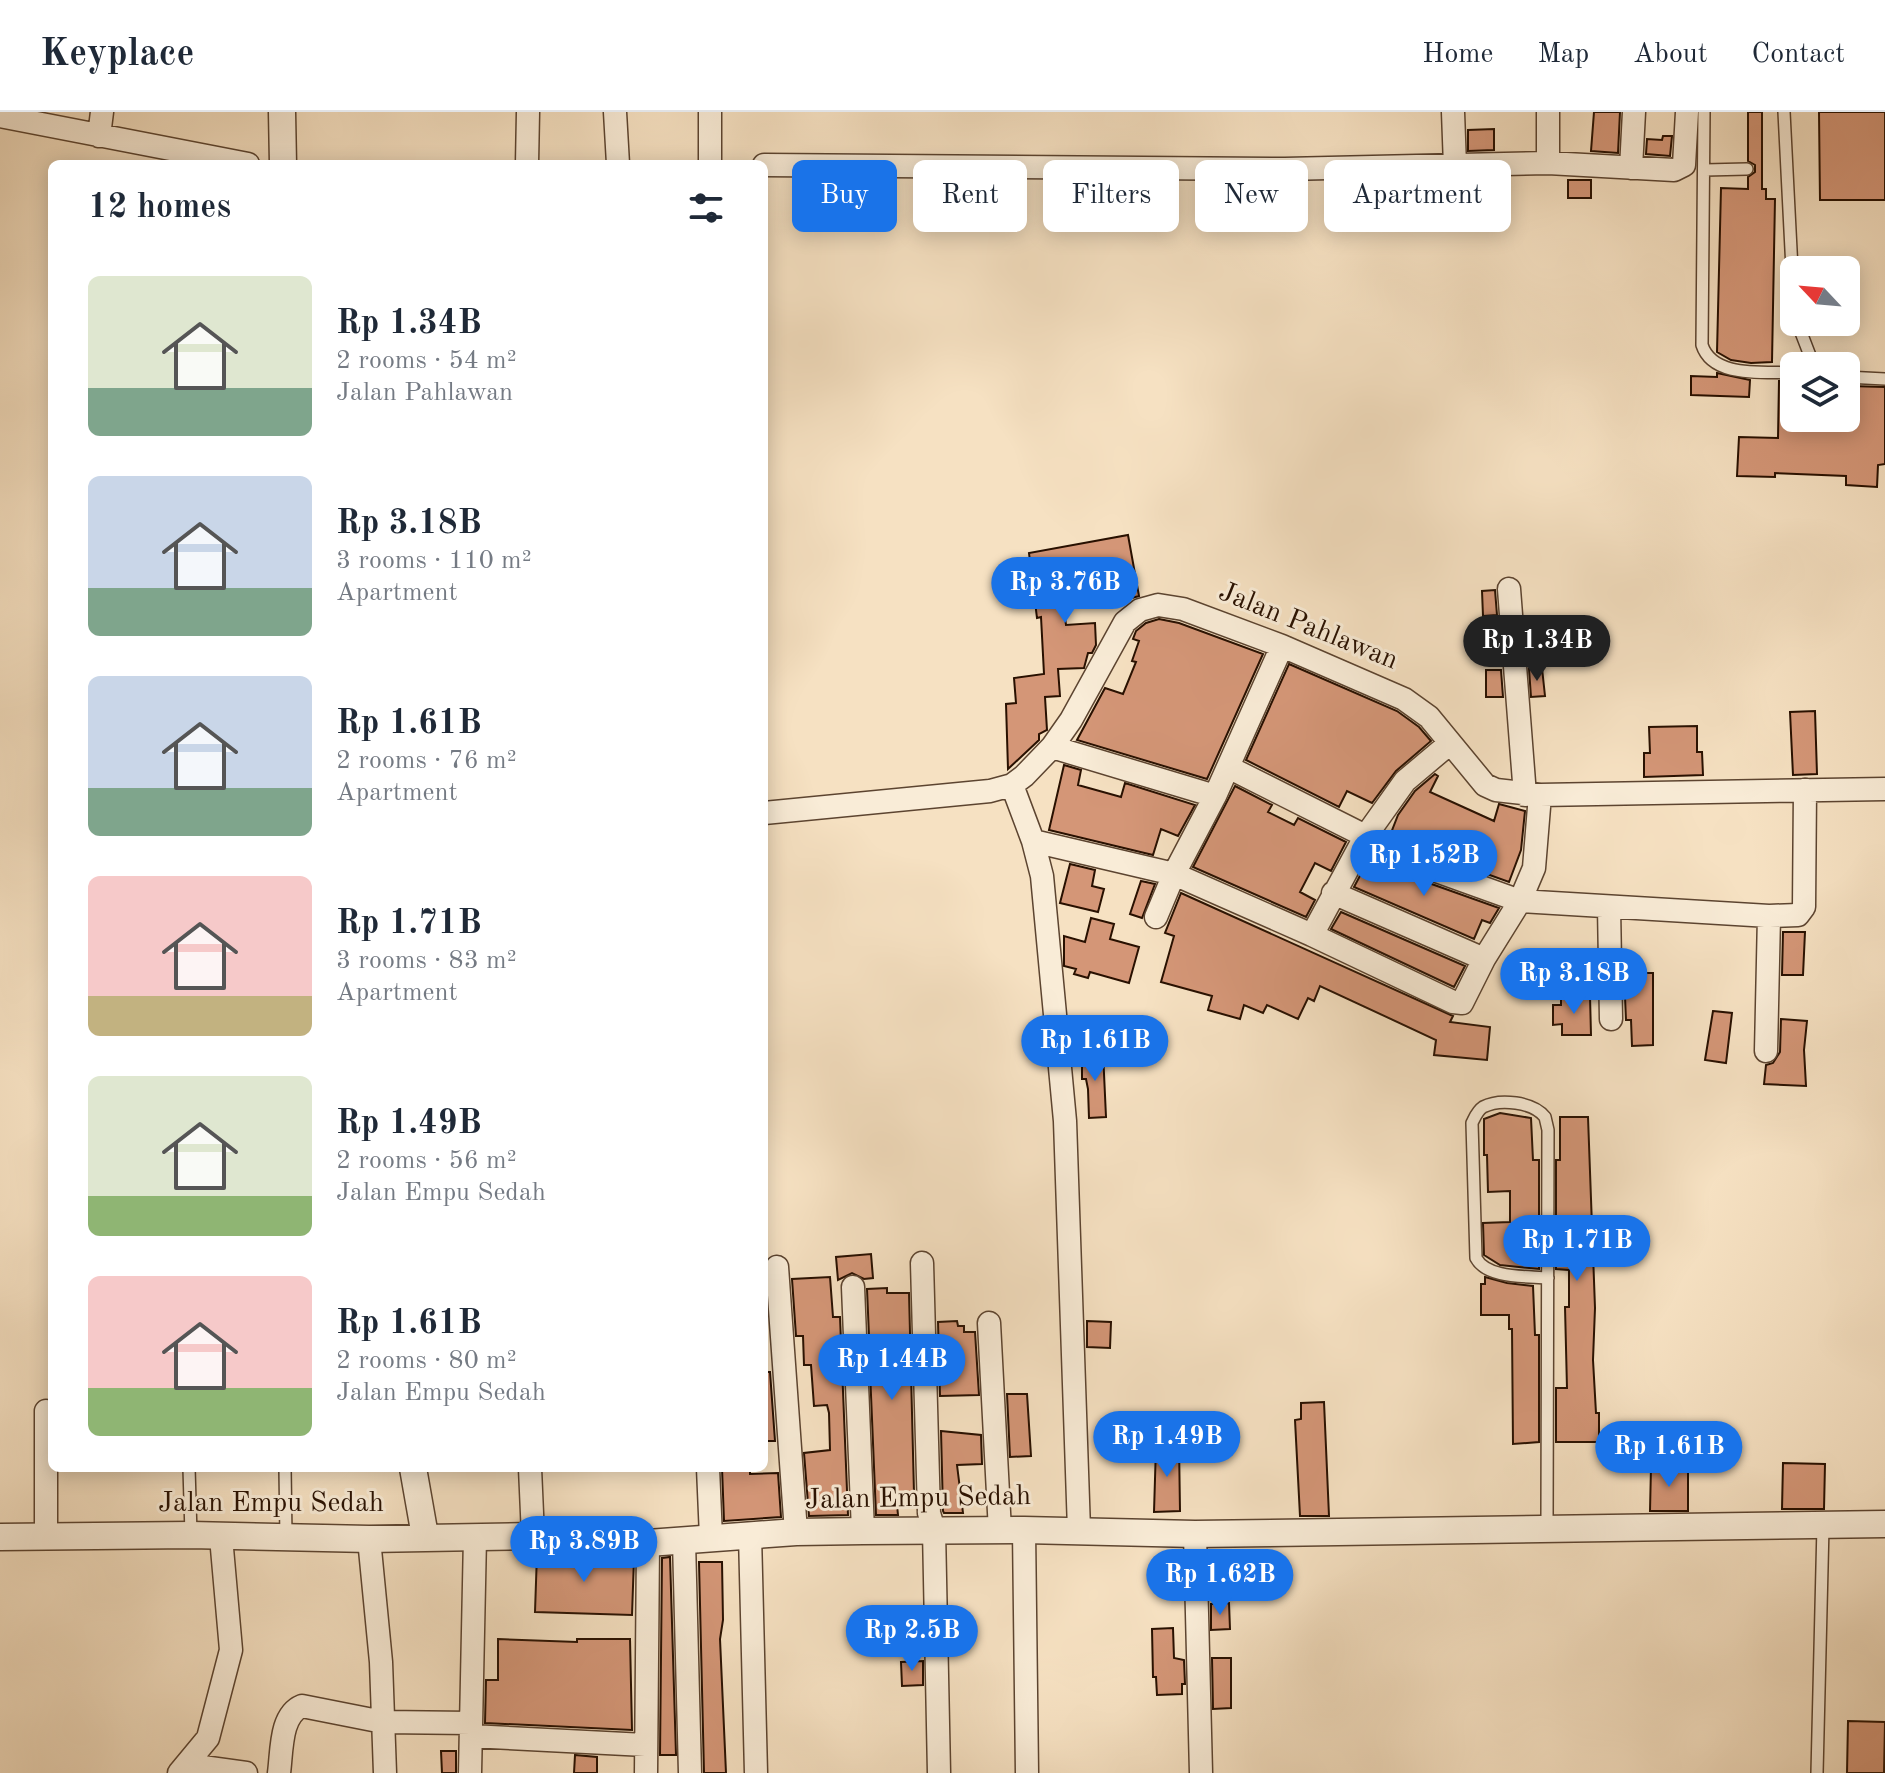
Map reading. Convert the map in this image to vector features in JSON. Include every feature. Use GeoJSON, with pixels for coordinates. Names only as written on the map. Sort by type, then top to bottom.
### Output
{"type":"FeatureCollection","features":[{"type":"Feature","properties":{"kind":"street"},"geometry":{"type":"LineString","coordinates":[[99,136],[102,112]]}},
{"type":"Feature","properties":{"kind":"street"},"geometry":{"type":"LineString","coordinates":[[282,112],[283,160]]}},
{"type":"Feature","properties":{"kind":"street"},"geometry":{"type":"LineString","coordinates":[[527,160],[528,112]]}},
{"type":"Feature","properties":{"kind":"street"},"geometry":{"type":"LineString","coordinates":[[615,112],[618,160]]}},
{"type":"Feature","properties":{"kind":"street"},"geometry":{"type":"LineString","coordinates":[[710,112],[710,160]]}},
{"type":"Feature","properties":{"kind":"street"},"geometry":{"type":"LineString","coordinates":[[1453,112],[1455,160]]}},
{"type":"Feature","properties":{"kind":"street"},"geometry":{"type":"LineString","coordinates":[[1548,112],[1548,163]]}},
{"type":"Feature","properties":{"kind":"street"},"geometry":{"type":"LineString","coordinates":[[1631,168],[1634,112]]}},
{"type":"Feature","properties":{"kind":"street"},"geometry":{"type":"LineString","coordinates":[[1511,164],[1681,169],[1686,156],[1687,112]]}},
{"type":"Feature","properties":{"kind":"street"},"geometry":{"type":"LineString","coordinates":[[0,116],[227,160]]}},
{"type":"Feature","properties":{"kind":"street"},"geometry":{"type":"LineString","coordinates":[[768,165],[1324,168]]}},
{"type":"Feature","properties":{"kind":"street"},"geometry":{"type":"LineString","coordinates":[[1033,841],[1174,874],[1460,1003],[1466,999],[1484,959],[1520,901],[1534,868],[1532,795],[1509,589]]}},
{"type":"Feature","properties":{"kind":"street","name":"Jalan Pahlawan"},"geometry":{"type":"LineString","coordinates":[[1012,785],[1052,747],[1071,720],[1125,622],[1140,610],[1158,605],[1183,609],[1282,646],[1404,699],[1429,717],[1485,785],[1496,790],[1532,795],[1885,789]]}},
{"type":"Feature","properties":{"kind":"street"},"geometry":{"type":"LineString","coordinates":[[1156,917],[1174,874],[1215,796],[1282,646]]}},
{"type":"Feature","properties":{"kind":"street"},"geometry":{"type":"LineString","coordinates":[[1312,935],[1365,837],[1405,781],[1449,744]]}},
{"type":"Feature","properties":{"kind":"street"},"geometry":{"type":"LineString","coordinates":[[1052,747],[1215,796]]}},
{"type":"Feature","properties":{"kind":"street"},"geometry":{"type":"LineString","coordinates":[[1228,767],[1431,869],[1520,901],[1769,916],[1798,915],[1804,907],[1805,790]]}},
{"type":"Feature","properties":{"kind":"street"},"geometry":{"type":"LineString","coordinates":[[768,813],[990,791],[1012,785],[1033,841],[1042,876],[1065,1121],[1079,1530]]}},
{"type":"Feature","properties":{"kind":"street"},"geometry":{"type":"LineString","coordinates":[[1333,893],[1484,959]]}},
{"type":"Feature","properties":{"kind":"street"},"geometry":{"type":"LineString","coordinates":[[1609,907],[1611,1019]]}},
{"type":"Feature","properties":{"kind":"street"},"geometry":{"type":"LineString","coordinates":[[1766,1051],[1769,916]]}},
{"type":"Feature","properties":{"kind":"street"},"geometry":{"type":"LineString","coordinates":[[922,1263],[929,1513],[934,1530],[939,1773]]}},
{"type":"Feature","properties":{"kind":"street"},"geometry":{"type":"LineString","coordinates":[[777,1267],[796,1532]]}},
{"type":"Feature","properties":{"kind":"street"},"geometry":{"type":"LineString","coordinates":[[853,1287],[863,1531]]}},
{"type":"Feature","properties":{"kind":"street"},"geometry":{"type":"LineString","coordinates":[[989,1323],[1012,1530],[1027,1773]]}},
{"type":"Feature","properties":{"kind":"street"},"geometry":{"type":"LineString","coordinates":[[46,1411],[46,1537]]}},
{"type":"Feature","properties":{"kind":"street"},"geometry":{"type":"LineString","coordinates":[[414,1472],[425,1536]]}},
{"type":"Feature","properties":{"kind":"street"},"geometry":{"type":"LineString","coordinates":[[530,1472],[533,1536]]}},
{"type":"Feature","properties":{"kind":"street"},"geometry":{"type":"LineString","coordinates":[[708,1472],[711,1537]]}},
{"type":"Feature","properties":{"kind":"street","name":"Jalan Empu Sedah"},"geometry":{"type":"LineString","coordinates":[[0,1537],[191,1535],[369,1539],[533,1536],[648,1543],[796,1532],[1079,1530],[1195,1534],[1885,1524]]}},
{"type":"Feature","properties":{"kind":"street"},"geometry":{"type":"LineString","coordinates":[[1195,1534],[1201,1773]]}},
{"type":"Feature","properties":{"kind":"street"},"geometry":{"type":"LineString","coordinates":[[750,1535],[756,1773]]}},
{"type":"Feature","properties":{"kind":"street"},"geometry":{"type":"LineString","coordinates":[[183,1769],[208,1738],[231,1650],[221,1537]]}},
{"type":"Feature","properties":{"kind":"street"},"geometry":{"type":"LineString","coordinates":[[470,1773],[475,1537]]}},
{"type":"Feature","properties":{"kind":"street"},"geometry":{"type":"LineString","coordinates":[[369,1539],[385,1773]]}},
{"type":"Feature","properties":{"kind":"street"},"geometry":{"type":"LineString","coordinates":[[684,1541],[690,1773]]}},
{"type":"Feature","properties":{"kind":"street"},"geometry":{"type":"LineString","coordinates":[[646,1773],[648,1543]]}},
{"type":"Feature","properties":{"kind":"street"},"geometry":{"type":"LineString","coordinates":[[279,1773],[287,1719],[302,1706],[383,1722],[645,1745]]}},
{"type":"Feature","properties":{"kind":"street"},"geometry":{"type":"LineString","coordinates":[[183,1769],[246,1773]]}},
{"type":"Feature","properties":{"kind":"lane"},"geometry":{"type":"LineString","coordinates":[[1704,112],[1702,345],[1705,354],[1724,367],[1780,372]]}},
{"type":"Feature","properties":{"kind":"lane"},"geometry":{"type":"LineString","coordinates":[[1784,112],[1791,256]]}},
{"type":"Feature","properties":{"kind":"lane"},"geometry":{"type":"LineString","coordinates":[[1705,170],[1747,169]]}},
{"type":"Feature","properties":{"kind":"lane"},"geometry":{"type":"LineString","coordinates":[[1860,378],[1885,379]]}},
{"type":"Feature","properties":{"kind":"lane"},"geometry":{"type":"LineString","coordinates":[[1547,1527],[1548,1278],[1548,1130],[1545,1117],[1531,1107],[1511,1102],[1487,1105],[1479,1109],[1472,1123],[1476,1258],[1479,1264],[1492,1271],[1548,1278]]}},
{"type":"Feature","properties":{"kind":"lane"},"geometry":{"type":"LineString","coordinates":[[189,1472],[191,1535]]}},
{"type":"Feature","properties":{"kind":"lane"},"geometry":{"type":"LineString","coordinates":[[285,1472],[286,1538]]}},
{"type":"Feature","properties":{"kind":"lane"},"geometry":{"type":"LineString","coordinates":[[1817,1773],[1823,1525]]}},
{"type":"Feature","properties":{"kind":"building"},"geometry":{"type":"Polygon","coordinates":[[[1594,112],[1620,112],[1618,153],[1591,151],[1594,112]]]}},
{"type":"Feature","properties":{"kind":"building"},"geometry":{"type":"Polygon","coordinates":[[[1748,112],[1762,112],[1762,189],[1766,189],[1766,199],[1775,199],[1772,362],[1731,360],[1717,352],[1721,188],[1748,189],[1748,177],[1755,172],[1755,165],[1748,161],[1748,112]]]}},
{"type":"Feature","properties":{"kind":"building"},"geometry":{"type":"Polygon","coordinates":[[[1819,112],[1885,112],[1885,200],[1820,200],[1819,112]]]}},
{"type":"Feature","properties":{"kind":"building"},"geometry":{"type":"Polygon","coordinates":[[[1494,129],[1494,150],[1468,151],[1468,130],[1494,129]]]}},
{"type":"Feature","properties":{"kind":"building"},"geometry":{"type":"Polygon","coordinates":[[[1663,136],[1672,136],[1670,156],[1646,154],[1647,139],[1662,140],[1663,136]]]}},
{"type":"Feature","properties":{"kind":"building"},"geometry":{"type":"Polygon","coordinates":[[[1568,180],[1591,180],[1591,198],[1568,198],[1568,180]]]}},
{"type":"Feature","properties":{"kind":"building"},"geometry":{"type":"Polygon","coordinates":[[[1717,373],[1750,380],[1749,397],[1691,395],[1691,376],[1717,377],[1717,373]]]}},
{"type":"Feature","properties":{"kind":"building"},"geometry":{"type":"Polygon","coordinates":[[[1779,381],[1780,432],[1860,432],[1860,386],[1885,387],[1885,464],[1878,465],[1877,487],[1846,485],[1846,476],[1775,473],[1775,477],[1737,476],[1739,437],[1778,438],[1779,381]]]}},
{"type":"Feature","properties":{"kind":"building"},"geometry":{"type":"Polygon","coordinates":[[[1128,535],[1139,596],[1107,605],[1104,590],[1062,595],[1066,625],[1095,623],[1096,645],[1092,653],[1088,653],[1084,668],[1058,669],[1060,696],[1045,697],[1047,730],[1039,734],[1039,740],[1008,769],[1006,704],[1016,703],[1014,678],[1044,674],[1041,617],[1037,618],[1029,553],[1128,535]]]}},
{"type":"Feature","properties":{"kind":"building"},"geometry":{"type":"Polygon","coordinates":[[[1495,590],[1497,615],[1483,616],[1482,591],[1495,590]]]}},
{"type":"Feature","properties":{"kind":"building"},"geometry":{"type":"Polygon","coordinates":[[[1159,619],[1179,623],[1263,654],[1207,779],[1077,740],[1105,688],[1123,694],[1136,662],[1132,661],[1139,641],[1133,639],[1136,631],[1146,623],[1159,619]]]}},
{"type":"Feature","properties":{"kind":"building"},"geometry":{"type":"Polygon","coordinates":[[[1289,664],[1397,711],[1419,727],[1431,741],[1396,771],[1372,803],[1347,791],[1339,807],[1246,760],[1289,664]]]}},
{"type":"Feature","properties":{"kind":"building"},"geometry":{"type":"Polygon","coordinates":[[[1542,668],[1545,696],[1531,697],[1529,669],[1542,668]]]}},
{"type":"Feature","properties":{"kind":"building"},"geometry":{"type":"Polygon","coordinates":[[[1486,670],[1501,670],[1503,697],[1486,697],[1486,670]]]}},
{"type":"Feature","properties":{"kind":"building"},"geometry":{"type":"Polygon","coordinates":[[[1815,711],[1817,774],[1793,775],[1790,712],[1815,711]]]}},
{"type":"Feature","properties":{"kind":"building"},"geometry":{"type":"Polygon","coordinates":[[[1697,726],[1697,752],[1702,752],[1703,775],[1644,777],[1644,753],[1650,753],[1649,727],[1697,726]]]}},
{"type":"Feature","properties":{"kind":"building"},"geometry":{"type":"Polygon","coordinates":[[[1064,765],[1081,770],[1078,785],[1121,797],[1125,783],[1195,805],[1178,836],[1161,829],[1153,855],[1049,830],[1064,765]]]}},
{"type":"Feature","properties":{"kind":"building"},"geometry":{"type":"Polygon","coordinates":[[[1435,774],[1438,776],[1430,792],[1494,821],[1499,804],[1525,811],[1521,850],[1509,882],[1437,856],[1391,833],[1398,815],[1415,791],[1435,774]]]}},
{"type":"Feature","properties":{"kind":"building"},"geometry":{"type":"Polygon","coordinates":[[[1235,786],[1272,805],[1268,812],[1294,825],[1298,818],[1346,842],[1331,871],[1315,863],[1300,892],[1315,900],[1306,917],[1193,867],[1235,786]]]}},
{"type":"Feature","properties":{"kind":"building"},"geometry":{"type":"Polygon","coordinates":[[[1371,855],[1426,882],[1499,908],[1490,923],[1482,920],[1474,939],[1354,887],[1371,855]]]}},
{"type":"Feature","properties":{"kind":"building"},"geometry":{"type":"Polygon","coordinates":[[[1070,864],[1095,870],[1092,886],[1104,889],[1098,912],[1060,903],[1070,864]]]}},
{"type":"Feature","properties":{"kind":"building"},"geometry":{"type":"Polygon","coordinates":[[[1141,881],[1155,884],[1142,918],[1130,914],[1141,881]]]}},
{"type":"Feature","properties":{"kind":"building"},"geometry":{"type":"Polygon","coordinates":[[[1181,893],[1453,1016],[1450,1022],[1490,1027],[1487,1060],[1434,1055],[1436,1040],[1320,986],[1314,1001],[1308,998],[1298,1019],[1267,1005],[1263,1013],[1244,1005],[1240,1019],[1208,1010],[1212,996],[1161,982],[1174,936],[1165,933],[1181,893]]]}},
{"type":"Feature","properties":{"kind":"building"},"geometry":{"type":"Polygon","coordinates":[[[1341,912],[1465,966],[1454,987],[1331,929],[1341,912]]]}},
{"type":"Feature","properties":{"kind":"building"},"geometry":{"type":"Polygon","coordinates":[[[1091,918],[1114,924],[1110,939],[1139,947],[1129,983],[1090,972],[1088,978],[1074,974],[1076,969],[1064,966],[1064,936],[1085,942],[1091,918]]]}},
{"type":"Feature","properties":{"kind":"building"},"geometry":{"type":"Polygon","coordinates":[[[1783,932],[1805,932],[1803,975],[1782,975],[1783,932]]]}},
{"type":"Feature","properties":{"kind":"building"},"geometry":{"type":"Polygon","coordinates":[[[1624,973],[1653,973],[1653,1045],[1632,1046],[1631,1020],[1626,1020],[1624,973]]]}},
{"type":"Feature","properties":{"kind":"building"},"geometry":{"type":"Polygon","coordinates":[[[1590,996],[1591,1035],[1562,1035],[1562,1024],[1553,1025],[1553,1005],[1561,1005],[1561,997],[1590,996]]]}},
{"type":"Feature","properties":{"kind":"building"},"geometry":{"type":"Polygon","coordinates":[[[1713,1011],[1732,1013],[1726,1063],[1705,1060],[1713,1011]]]}},
{"type":"Feature","properties":{"kind":"building"},"geometry":{"type":"Polygon","coordinates":[[[1781,1019],[1807,1021],[1804,1050],[1806,1086],[1764,1084],[1766,1065],[1773,1063],[1780,1052],[1781,1019]]]}},
{"type":"Feature","properties":{"kind":"building"},"geometry":{"type":"Polygon","coordinates":[[[1103,1052],[1106,1117],[1089,1118],[1088,1089],[1086,1079],[1082,1079],[1082,1053],[1103,1052]]]}},
{"type":"Feature","properties":{"kind":"building"},"geometry":{"type":"Polygon","coordinates":[[[1500,1113],[1531,1118],[1533,1160],[1539,1160],[1539,1269],[1500,1265],[1484,1255],[1483,1223],[1510,1222],[1510,1191],[1488,1192],[1487,1155],[1484,1155],[1484,1119],[1500,1113]]]}},
{"type":"Feature","properties":{"kind":"building"},"geometry":{"type":"Polygon","coordinates":[[[1560,1117],[1588,1117],[1595,1308],[1593,1360],[1599,1442],[1556,1442],[1556,1388],[1567,1388],[1565,1307],[1569,1307],[1569,1270],[1556,1269],[1556,1160],[1560,1160],[1560,1117]]]}},
{"type":"Feature","properties":{"kind":"building"},"geometry":{"type":"Polygon","coordinates":[[[871,1254],[873,1278],[864,1279],[852,1273],[838,1280],[836,1257],[871,1254]]]}},
{"type":"Feature","properties":{"kind":"building"},"geometry":{"type":"Polygon","coordinates":[[[830,1277],[833,1317],[840,1317],[848,1515],[809,1516],[804,1453],[830,1450],[829,1413],[827,1405],[814,1406],[811,1365],[804,1365],[803,1336],[796,1336],[792,1279],[830,1277]]]}},
{"type":"Feature","properties":{"kind":"building"},"geometry":{"type":"Polygon","coordinates":[[[1485,1277],[1533,1286],[1535,1335],[1539,1335],[1539,1442],[1513,1444],[1512,1329],[1509,1329],[1509,1315],[1481,1315],[1481,1284],[1485,1284],[1485,1277]]]}},
{"type":"Feature","properties":{"kind":"building"},"geometry":{"type":"Polygon","coordinates":[[[887,1288],[887,1293],[909,1293],[914,1493],[896,1495],[898,1515],[876,1515],[870,1371],[893,1371],[892,1335],[869,1336],[867,1289],[887,1288]]]}},
{"type":"Feature","properties":{"kind":"building"},"geometry":{"type":"Polygon","coordinates":[[[957,1321],[958,1326],[964,1326],[964,1332],[975,1332],[979,1395],[940,1396],[938,1322],[957,1321]]]}},
{"type":"Feature","properties":{"kind":"building"},"geometry":{"type":"Polygon","coordinates":[[[1087,1321],[1111,1322],[1110,1348],[1087,1347],[1087,1321]]]}},
{"type":"Feature","properties":{"kind":"building"},"geometry":{"type":"Polygon","coordinates":[[[768,1372],[770,1372],[775,1441],[768,1441],[768,1372]]]}},
{"type":"Feature","properties":{"kind":"building"},"geometry":{"type":"Polygon","coordinates":[[[1007,1394],[1027,1394],[1031,1456],[1010,1457],[1007,1394]]]}},
{"type":"Feature","properties":{"kind":"building"},"geometry":{"type":"Polygon","coordinates":[[[1324,1402],[1329,1516],[1300,1516],[1295,1420],[1301,1419],[1301,1403],[1324,1402]]]}},
{"type":"Feature","properties":{"kind":"building"},"geometry":{"type":"Polygon","coordinates":[[[941,1431],[981,1435],[982,1464],[957,1465],[963,1513],[943,1511],[941,1431]]]}},
{"type":"Feature","properties":{"kind":"building"},"geometry":{"type":"Polygon","coordinates":[[[1179,1444],[1180,1511],[1154,1512],[1156,1446],[1179,1444]]]}},
{"type":"Feature","properties":{"kind":"building"},"geometry":{"type":"Polygon","coordinates":[[[1783,1463],[1825,1464],[1824,1509],[1782,1509],[1783,1463]]]}},
{"type":"Feature","properties":{"kind":"building"},"geometry":{"type":"Polygon","coordinates":[[[1651,1467],[1688,1467],[1688,1511],[1650,1511],[1651,1467]]]}},
{"type":"Feature","properties":{"kind":"building"},"geometry":{"type":"Polygon","coordinates":[[[722,1472],[778,1473],[781,1517],[724,1521],[722,1472]]]}},
{"type":"Feature","properties":{"kind":"building"},"geometry":{"type":"Polygon","coordinates":[[[537,1553],[634,1558],[632,1615],[535,1612],[537,1553]]]}},
{"type":"Feature","properties":{"kind":"building"},"geometry":{"type":"Polygon","coordinates":[[[670,1557],[676,1755],[660,1755],[662,1558],[670,1557]]]}},
{"type":"Feature","properties":{"kind":"building"},"geometry":{"type":"Polygon","coordinates":[[[699,1562],[722,1562],[723,1620],[720,1639],[726,1773],[704,1773],[699,1562]]]}},
{"type":"Feature","properties":{"kind":"building"},"geometry":{"type":"Polygon","coordinates":[[[1229,1603],[1230,1629],[1211,1630],[1211,1604],[1229,1603]]]}},
{"type":"Feature","properties":{"kind":"building"},"geometry":{"type":"Polygon","coordinates":[[[1173,1628],[1174,1658],[1184,1660],[1185,1684],[1182,1684],[1182,1694],[1157,1695],[1156,1677],[1153,1677],[1152,1629],[1173,1628]]]}},
{"type":"Feature","properties":{"kind":"building"},"geometry":{"type":"Polygon","coordinates":[[[498,1639],[577,1642],[577,1639],[630,1639],[632,1730],[485,1723],[486,1680],[498,1680],[498,1639]]]}},
{"type":"Feature","properties":{"kind":"building"},"geometry":{"type":"Polygon","coordinates":[[[1212,1658],[1231,1658],[1231,1708],[1213,1709],[1212,1658]]]}},
{"type":"Feature","properties":{"kind":"building"},"geometry":{"type":"Polygon","coordinates":[[[923,1661],[923,1685],[902,1686],[901,1662],[923,1661]]]}},
{"type":"Feature","properties":{"kind":"building"},"geometry":{"type":"Polygon","coordinates":[[[1848,1721],[1885,1722],[1884,1773],[1847,1773],[1848,1721]]]}},
{"type":"Feature","properties":{"kind":"building"},"geometry":{"type":"Polygon","coordinates":[[[441,1751],[456,1751],[456,1773],[442,1773],[441,1751]]]}},
{"type":"Feature","properties":{"kind":"building"},"geometry":{"type":"Polygon","coordinates":[[[575,1755],[597,1757],[597,1773],[574,1773],[575,1755]]]}}]}
